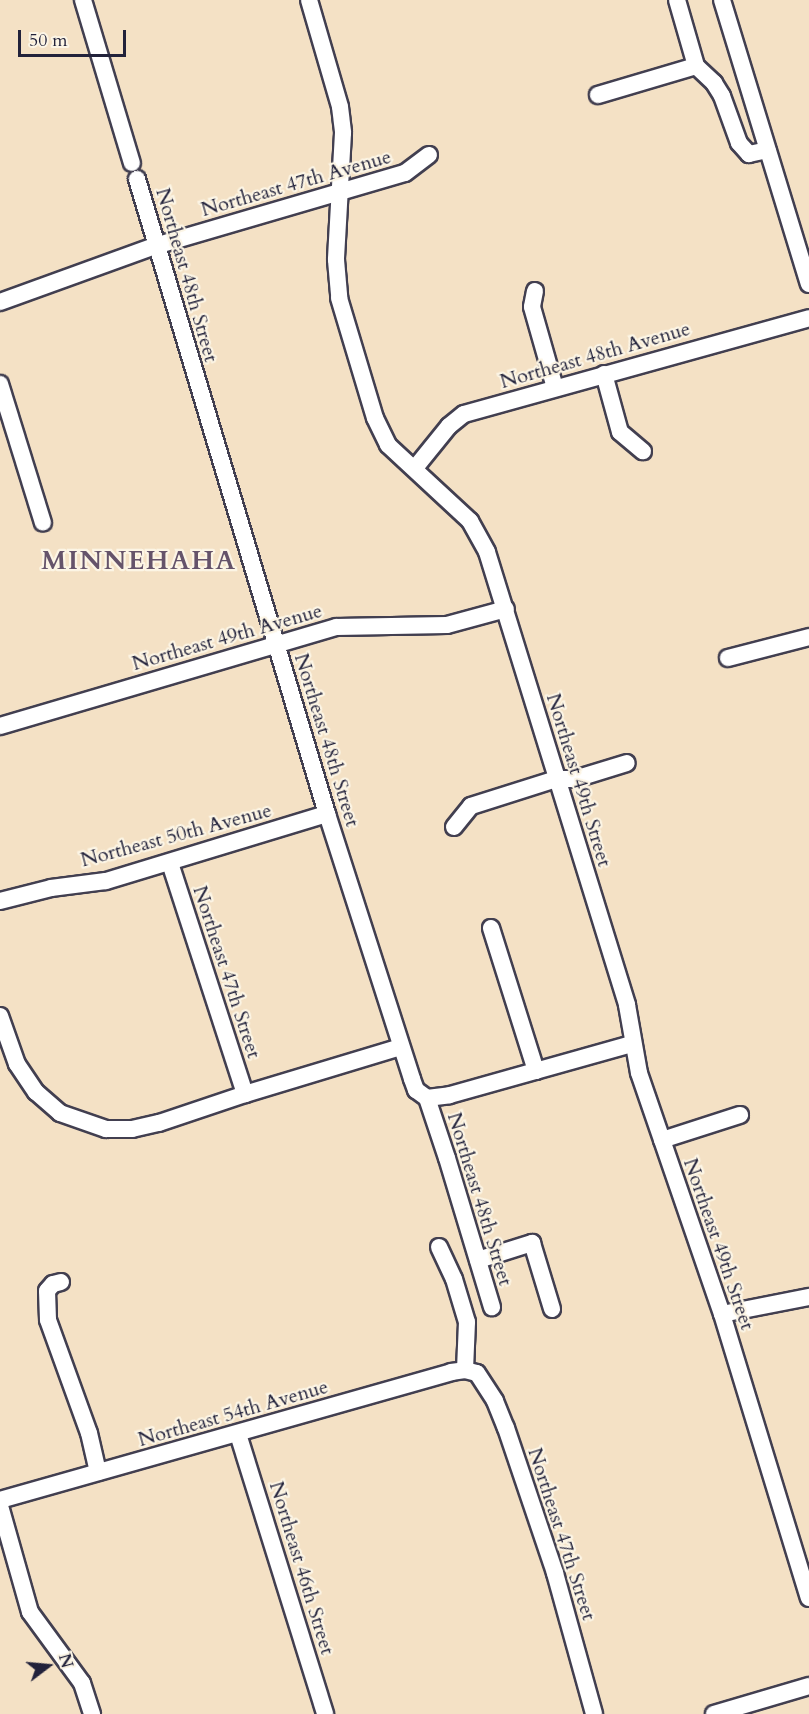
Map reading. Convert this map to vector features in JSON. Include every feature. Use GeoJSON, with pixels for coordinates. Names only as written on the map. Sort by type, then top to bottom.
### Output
{"type":"FeatureCollection","features":[{"type":"Feature","properties":{"kind":"street"},"geometry":{"type":"LineString","coordinates":[[82,0],[132,163]]}},
{"type":"Feature","properties":{"kind":"street","name":"Northeast 49th Street"},"geometry":{"type":"LineString","coordinates":[[309,0],[340,107],[343,133],[336,260],[339,298],[375,418],[388,445],[470,521],[487,552],[627,1005],[639,1073],[722,1314],[809,1598]]}},
{"type":"Feature","properties":{"kind":"street"},"geometry":{"type":"LineString","coordinates":[[677,0],[696,66],[714,83],[722,96],[736,137],[744,150],[753,154],[768,150]]}},
{"type":"Feature","properties":{"kind":"street"},"geometry":{"type":"LineString","coordinates":[[722,0],[809,284]]}},
{"type":"Feature","properties":{"kind":"street"},"geometry":{"type":"LineString","coordinates":[[598,95],[696,66]]}},
{"type":"Feature","properties":{"kind":"street","name":"Northeast 47th Avenue"},"geometry":{"type":"LineString","coordinates":[[0,302],[155,246],[405,174],[429,155]]}},
{"type":"Feature","properties":{"kind":"street","name":"Northeast 48th Street"},"geometry":{"type":"LineString","coordinates":[[137,179],[155,246],[327,814],[416,1090],[427,1098],[492,1307]]}},
{"type":"Feature","properties":{"kind":"street"},"geometry":{"type":"LineString","coordinates":[[535,291],[532,307],[555,388]]}},
{"type":"Feature","properties":{"kind":"street","name":"Northeast 48th Avenue"},"geometry":{"type":"LineString","coordinates":[[415,468],[449,426],[465,414],[809,318]]}},
{"type":"Feature","properties":{"kind":"street"},"geometry":{"type":"LineString","coordinates":[[604,374],[620,432],[643,451]]}},
{"type":"Feature","properties":{"kind":"street"},"geometry":{"type":"LineString","coordinates":[[0,384],[43,524]]}},
{"type":"Feature","properties":{"kind":"street","name":"Northeast 49th Avenue"},"geometry":{"type":"LineString","coordinates":[[0,726],[336,627],[447,625],[506,609]]}},
{"type":"Feature","properties":{"kind":"street"},"geometry":{"type":"LineString","coordinates":[[728,658],[809,637]]}},
{"type":"Feature","properties":{"kind":"street"},"geometry":{"type":"LineString","coordinates":[[454,827],[471,806],[556,779],[575,779],[627,763]]}},
{"type":"Feature","properties":{"kind":"street","name":"Northeast 50th Avenue"},"geometry":{"type":"LineString","coordinates":[[0,902],[51,888],[106,880],[170,863],[327,814]]}},
{"type":"Feature","properties":{"kind":"street","name":"Northeast 47th Street"},"geometry":{"type":"LineString","coordinates":[[170,863],[245,1094]]}},
{"type":"Feature","properties":{"kind":"street"},"geometry":{"type":"LineString","coordinates":[[491,928],[536,1071]]}},
{"type":"Feature","properties":{"kind":"street"},"geometry":{"type":"LineString","coordinates":[[0,1016],[17,1064],[36,1092],[60,1113],[106,1128],[132,1129],[159,1123],[245,1094],[401,1047]]}},
{"type":"Feature","properties":{"kind":"street"},"geometry":{"type":"LineString","coordinates":[[427,1098],[450,1095],[633,1044]]}},
{"type":"Feature","properties":{"kind":"street"},"geometry":{"type":"LineString","coordinates":[[662,1140],[740,1115]]}},
{"type":"Feature","properties":{"kind":"street"},"geometry":{"type":"LineString","coordinates":[[478,1260],[532,1243],[552,1309]]}},
{"type":"Feature","properties":{"kind":"street"},"geometry":{"type":"LineString","coordinates":[[440,1247],[454,1279],[467,1322],[471,1372]]}},
{"type":"Feature","properties":{"kind":"street"},"geometry":{"type":"LineString","coordinates":[[61,1282],[53,1284],[47,1290],[48,1320],[89,1433],[98,1472]]}},
{"type":"Feature","properties":{"kind":"street"},"geometry":{"type":"LineString","coordinates":[[722,1314],[809,1297]]}},
{"type":"Feature","properties":{"kind":"street","name":"Northeast 54th Avenue"},"geometry":{"type":"LineString","coordinates":[[0,1500],[451,1372],[471,1372]]}},
{"type":"Feature","properties":{"kind":"street","name":"Northeast 47th Street"},"geometry":{"type":"LineString","coordinates":[[471,1372],[495,1401],[510,1439],[555,1573],[594,1714]]}},
{"type":"Feature","properties":{"kind":"street","name":"Northeast 46th Street"},"geometry":{"type":"LineString","coordinates":[[238,1434],[325,1714]]}},
{"type":"Feature","properties":{"kind":"street"},"geometry":{"type":"LineString","coordinates":[[0,1506],[30,1612],[82,1683],[92,1714]]}},
{"type":"Feature","properties":{"kind":"street"},"geometry":{"type":"LineString","coordinates":[[714,1714],[809,1686]]}},
{"type":"Feature","properties":{"kind":"district","name":"MINNEHAHA"},"geometry":{"type":"Point","coordinates":[139,561]}}]}
